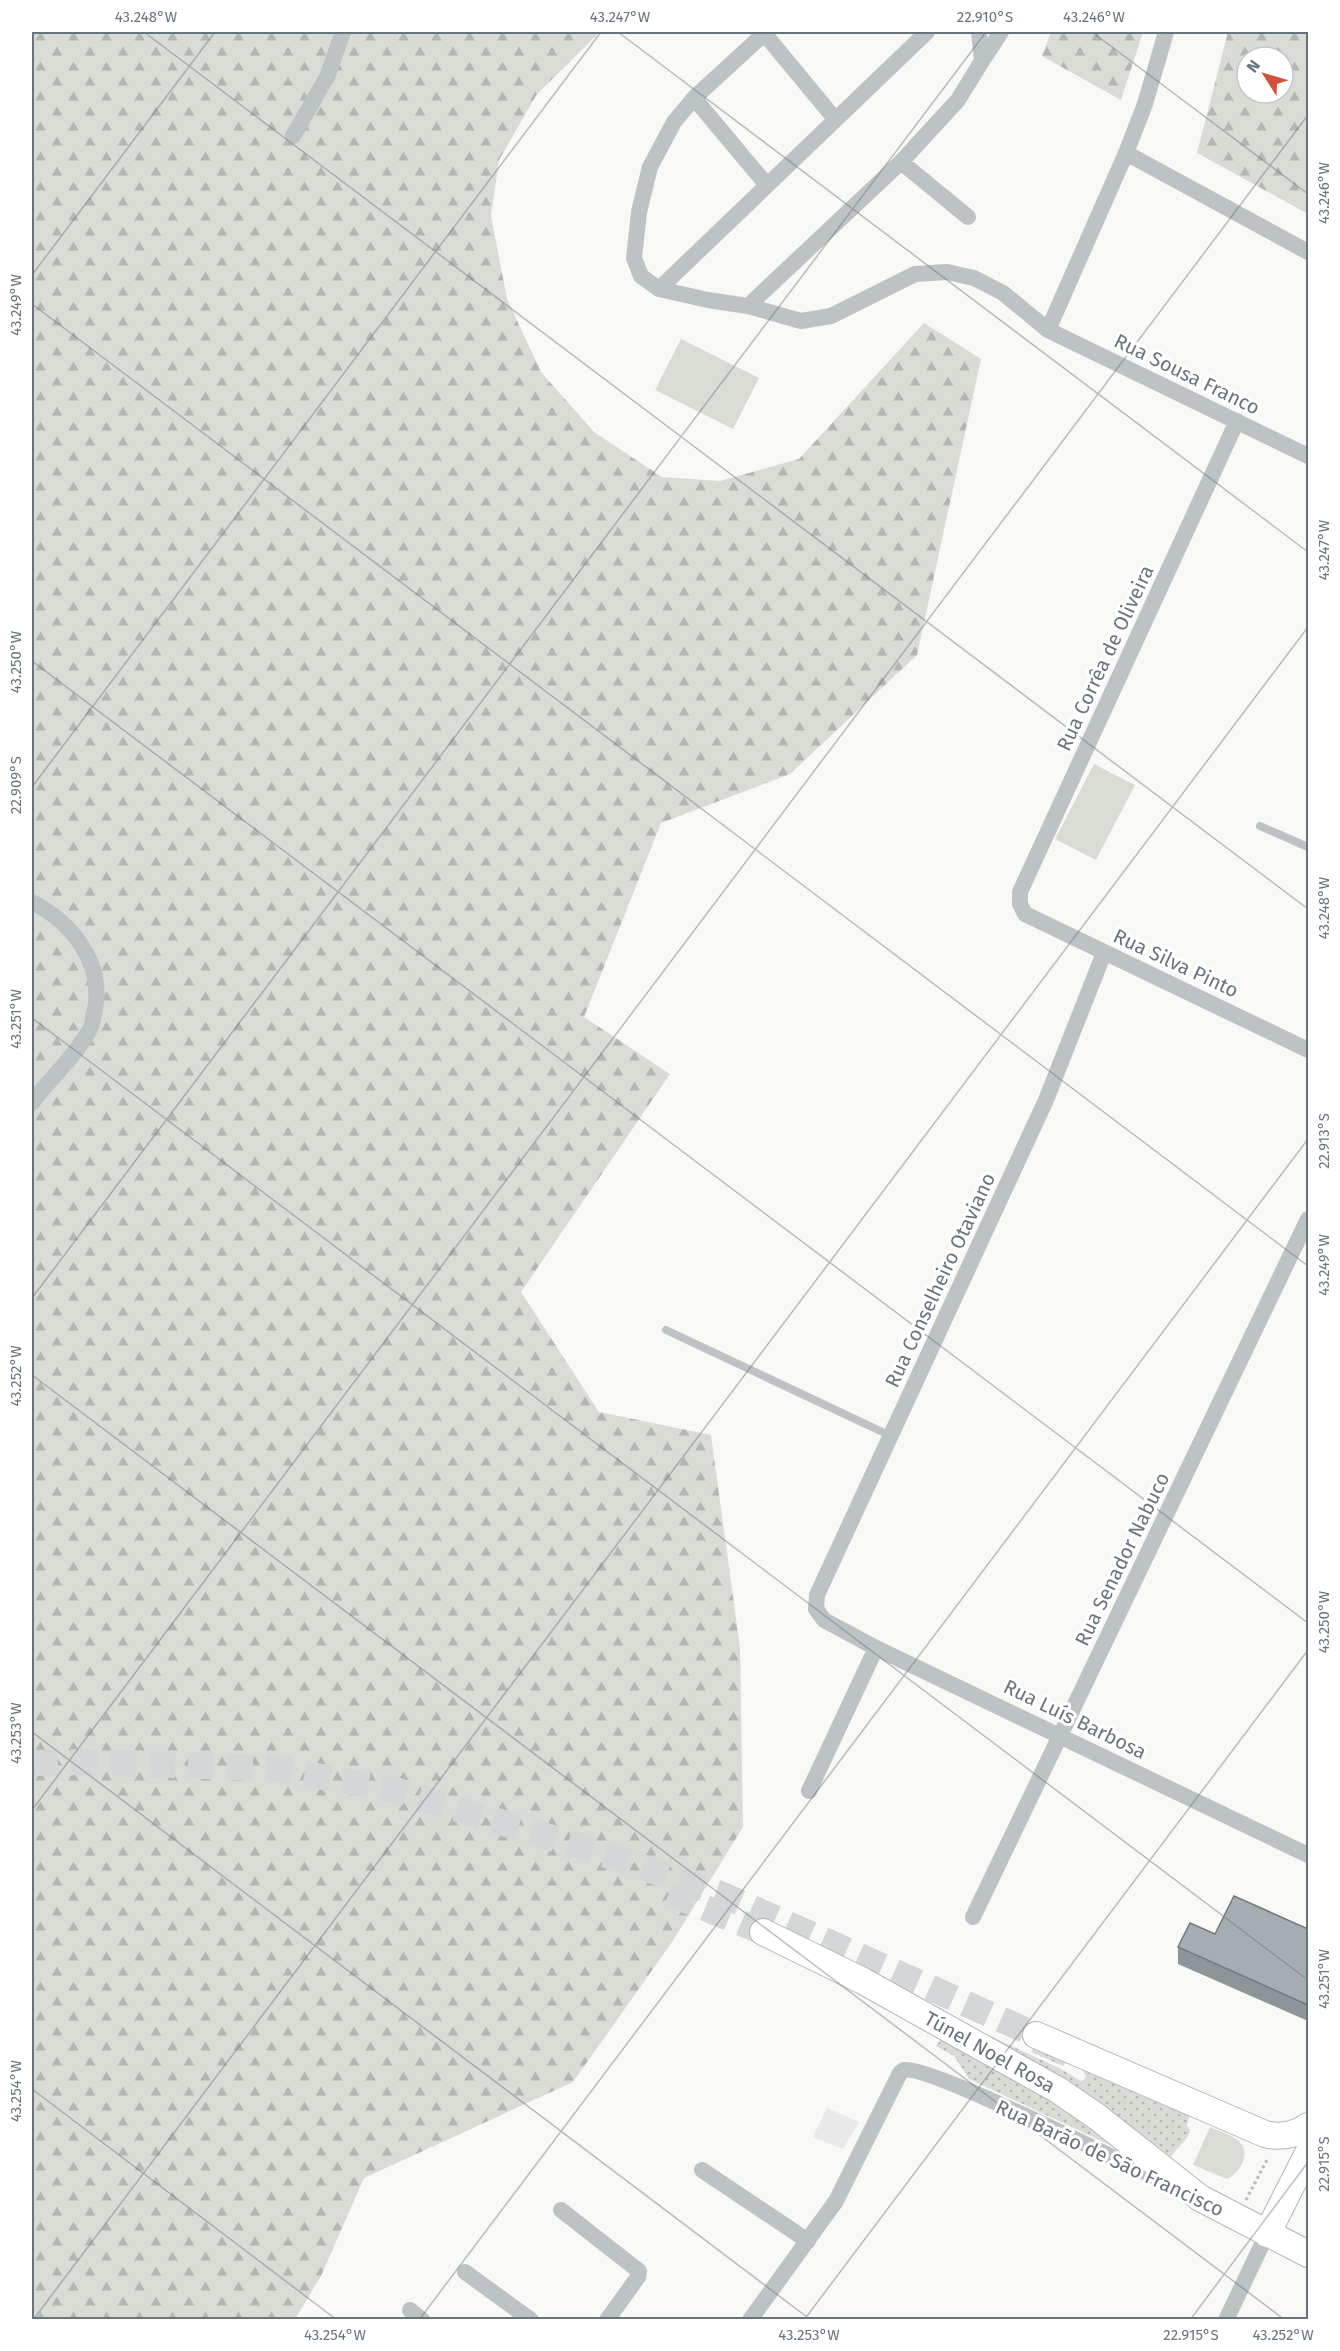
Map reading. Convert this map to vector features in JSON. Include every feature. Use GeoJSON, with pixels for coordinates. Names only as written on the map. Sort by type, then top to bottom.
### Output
{"type":"FeatureCollection","features":[{"type":"Feature","properties":{"kind":"main road","name":"Túnel Noel Rosa"},"geometry":{"type":"LineString","coordinates":[[763,1932],[863,1981],[1058,2090],[1096,2116],[1200,2198]]}},
{"type":"Feature","properties":{"kind":"main road","name":"Túnel Noel Rosa"},"geometry":{"type":"LineString","coordinates":[[1036,2035],[1265,2134],[1285,2135],[1308,2126]]}},
{"type":"Feature","properties":{"kind":"main road"},"geometry":{"type":"LineString","coordinates":[[1267,2234],[1308,2153]]}},
{"type":"Feature","properties":{"kind":"main road","name":"Rua Barão de São Francisco"},"geometry":{"type":"LineString","coordinates":[[1200,2198],[1308,2254]]}},
{"type":"Feature","properties":{"kind":"street"},"geometry":{"type":"LineString","coordinates":[[293,136],[327,77],[343,32]]}},
{"type":"Feature","properties":{"kind":"street"},"geometry":{"type":"LineString","coordinates":[[835,119],[765,32],[694,98],[674,122],[650,167],[639,212],[634,258],[641,276],[659,289],[927,32]]}},
{"type":"Feature","properties":{"kind":"street"},"geometry":{"type":"LineString","coordinates":[[980,32],[982,61]]}},
{"type":"Feature","properties":{"kind":"street"},"geometry":{"type":"LineString","coordinates":[[748,306],[901,162],[958,100],[1001,32]]}},
{"type":"Feature","properties":{"kind":"street"},"geometry":{"type":"LineString","coordinates":[[1048,330],[1126,153],[1145,104],[1166,32]]}},
{"type":"Feature","properties":{"kind":"street"},"geometry":{"type":"LineString","coordinates":[[694,98],[766,184]]}},
{"type":"Feature","properties":{"kind":"street"},"geometry":{"type":"LineString","coordinates":[[1126,153],[1308,252]]}},
{"type":"Feature","properties":{"kind":"street"},"geometry":{"type":"LineString","coordinates":[[901,162],[968,218]]}},
{"type":"Feature","properties":{"kind":"street","name":"Rua Sousa Franco"},"geometry":{"type":"LineString","coordinates":[[659,289],[748,306],[801,321],[831,316],[915,274],[947,272],[974,278],[1004,293],[1048,330],[1308,456]]}},
{"type":"Feature","properties":{"kind":"street","name":"Rua Corrêa de Oliveira"},"geometry":{"type":"LineString","coordinates":[[1025,914],[1020,904],[1020,892],[1237,421]]}},
{"type":"Feature","properties":{"kind":"street"},"geometry":{"type":"LineString","coordinates":[[32,902],[45,909],[75,935],[85,951],[94,976],[97,1000],[91,1029],[73,1056],[46,1082],[32,1103]]}},
{"type":"Feature","properties":{"kind":"street","name":"Rua Silva Pinto"},"geometry":{"type":"LineString","coordinates":[[1025,914],[1308,1050]]}},
{"type":"Feature","properties":{"kind":"street","name":"Rua Conselheiro Otaviano"},"geometry":{"type":"LineString","coordinates":[[824,1620],[816,1609],[817,1595],[1046,1100],[1104,953]]}},
{"type":"Feature","properties":{"kind":"street","name":"Rua Senador Nabuco"},"geometry":{"type":"LineString","coordinates":[[973,1917],[1308,1219]]}},
{"type":"Feature","properties":{"kind":"street","name":"Rua Luís Barbosa"},"geometry":{"type":"LineString","coordinates":[[824,1620],[876,1648],[1308,1855]]}},
{"type":"Feature","properties":{"kind":"street"},"geometry":{"type":"LineString","coordinates":[[809,1791],[876,1648]]}},
{"type":"Feature","properties":{"kind":"street","name":"Rua Barão de São Francisco"},"geometry":{"type":"LineString","coordinates":[[808,2241],[836,2201],[900,2073],[908,2069],[947,2082],[1200,2198]]}},
{"type":"Feature","properties":{"kind":"street"},"geometry":{"type":"LineString","coordinates":[[702,2170],[808,2241],[750,2319]]}},
{"type":"Feature","properties":{"kind":"street"},"geometry":{"type":"LineString","coordinates":[[561,2210],[639,2271],[638,2277],[609,2319]]}},
{"type":"Feature","properties":{"kind":"street"},"geometry":{"type":"LineString","coordinates":[[1226,2319],[1267,2234]]}},
{"type":"Feature","properties":{"kind":"street"},"geometry":{"type":"LineString","coordinates":[[465,2272],[531,2319]]}},
{"type":"Feature","properties":{"kind":"lane"},"geometry":{"type":"LineString","coordinates":[[1260,826],[1308,847]]}},
{"type":"Feature","properties":{"kind":"lane"},"geometry":{"type":"LineString","coordinates":[[666,1330],[891,1436]]}},
{"type":"Feature","properties":{"kind":"path"},"geometry":{"type":"LineString","coordinates":[[1243,2207],[1269,2154]]}},
{"type":"Feature","properties":{"kind":"shaded area"},"geometry":{"type":"Polygon","coordinates":[[[827,2108],[859,2122],[843,2149],[813,2137],[827,2108]]]}},
{"type":"Feature","properties":{"kind":"green space"},"geometry":{"type":"Polygon","coordinates":[[[32,32],[600,32],[537,94],[499,160],[491,216],[507,299],[541,372],[594,432],[662,477],[720,481],[799,459],[924,323],[981,359],[917,655],[790,774],[661,823],[584,1017],[670,1074],[521,1292],[599,1412],[711,1435],[740,1648],[743,1827],[672,1942],[573,2082],[364,2178],[321,2276],[295,2319],[32,2320],[32,32]]]}},
{"type":"Feature","properties":{"kind":"green space"},"geometry":{"type":"Polygon","coordinates":[[[1051,32],[1143,32],[1121,100],[1042,56],[1051,32]]]}},
{"type":"Feature","properties":{"kind":"green space"},"geometry":{"type":"Polygon","coordinates":[[[1228,32],[1308,32],[1308,214],[1197,153],[1228,32]]]}},
{"type":"Feature","properties":{"kind":"green space"},"geometry":{"type":"Polygon","coordinates":[[[681,339],[759,378],[733,429],[655,390],[681,339]]]}},
{"type":"Feature","properties":{"kind":"green space"},"geometry":{"type":"Polygon","coordinates":[[[1094,764],[1135,785],[1096,860],[1055,839],[1094,764]]]}},
{"type":"Feature","properties":{"kind":"green space"},"geometry":{"type":"Polygon","coordinates":[[[960,2022],[1061,2069],[1081,2081],[1086,2077],[1082,2069],[1065,2063],[1063,2066],[1031,2052],[1037,2045],[1191,2110],[1187,2125],[1190,2130],[1189,2134],[1171,2157],[1104,2106],[960,2022]]]}},
{"type":"Feature","properties":{"kind":"green space"},"geometry":{"type":"Polygon","coordinates":[[[942,2037],[1068,2108],[1125,2152],[969,2079],[954,2056],[936,2046],[942,2037]]]}},
{"type":"Feature","properties":{"kind":"green space"},"geometry":{"type":"Polygon","coordinates":[[[1210,2127],[1235,2138],[1243,2147],[1242,2164],[1235,2174],[1227,2179],[1193,2165],[1210,2127]]]}},
{"type":"Feature","properties":{"kind":"building"},"geometry":{"type":"Polygon","coordinates":[[[1234,1896],[1308,1929],[1308,2005],[1178,1947],[1190,1923],[1215,1934],[1234,1896]]]}},
{"type":"Feature","properties":{"kind":"tunnel"},"geometry":{"type":"LineString","coordinates":[[32,1763],[80,1762],[269,1768],[392,1789],[598,1852],[723,1895],[1036,2035]]}},
{"type":"Feature","properties":{"kind":"tunnel"},"geometry":{"type":"LineString","coordinates":[[669,1893],[763,1932]]}}]}
